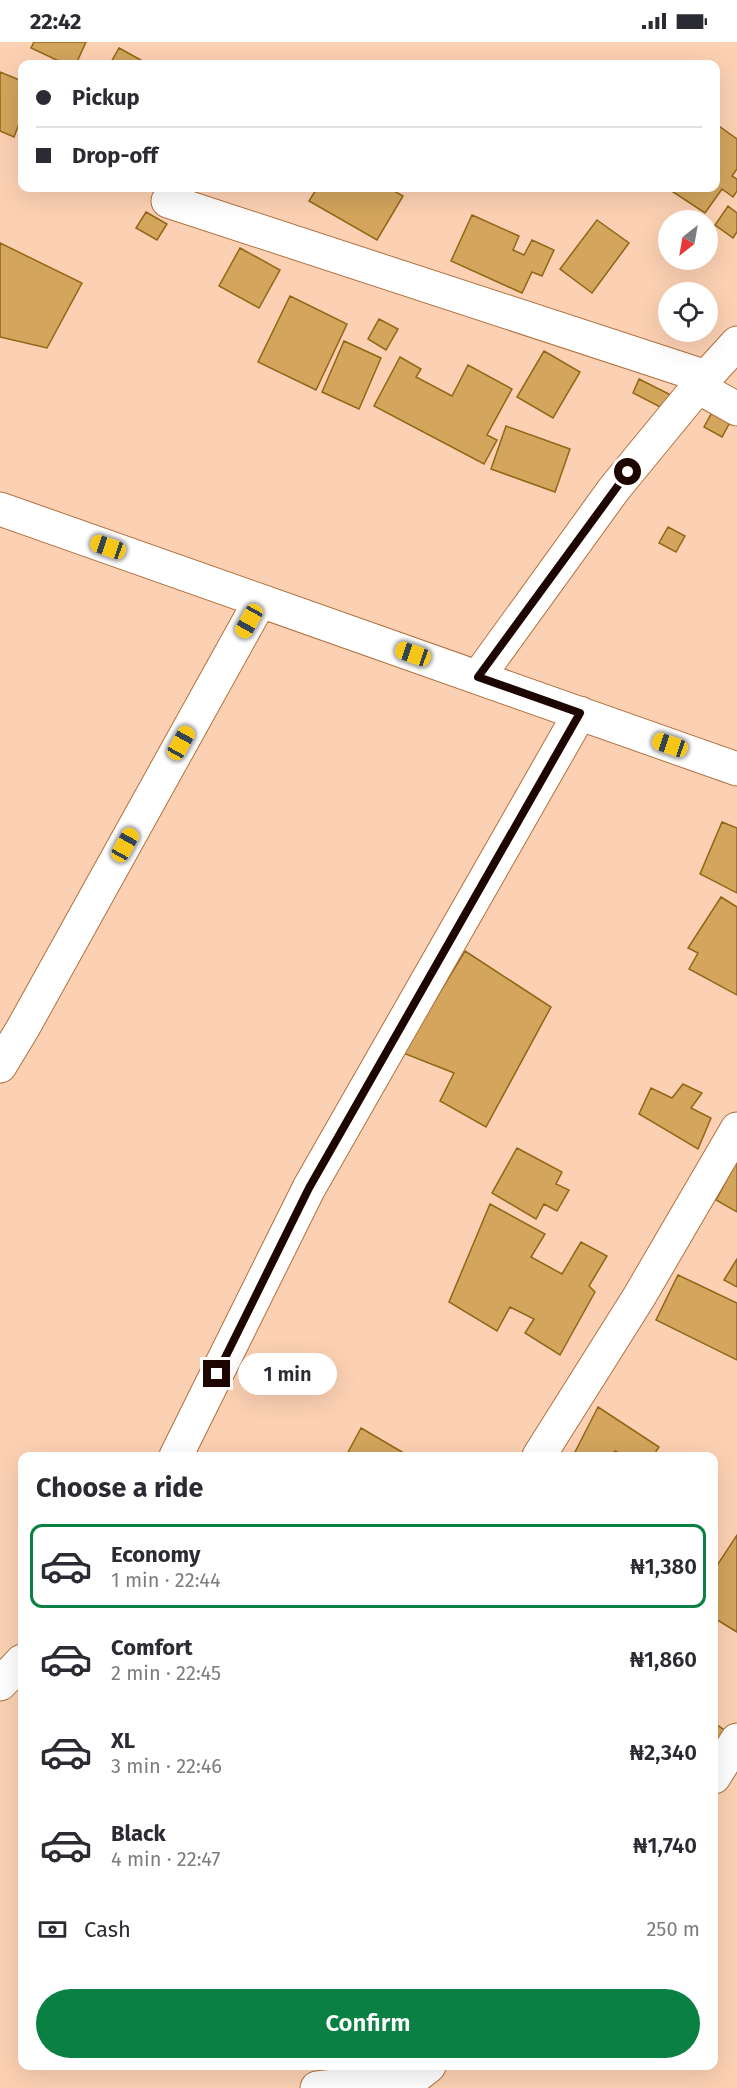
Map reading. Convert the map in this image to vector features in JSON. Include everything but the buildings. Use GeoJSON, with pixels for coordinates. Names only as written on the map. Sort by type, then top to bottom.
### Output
{"type":"FeatureCollection","features":[{"type":"Feature","properties":{"kind":"street"},"geometry":{"type":"LineString","coordinates":[[168,201],[702,382],[737,409]]}},
{"type":"Feature","properties":{"kind":"street"},"geometry":{"type":"LineString","coordinates":[[478,677],[614,489],[737,343]]}},
{"type":"Feature","properties":{"kind":"street"},"geometry":{"type":"LineString","coordinates":[[0,509],[737,768]]}},
{"type":"Feature","properties":{"kind":"street"},"geometry":{"type":"LineString","coordinates":[[0,1066],[260,601]]}},
{"type":"Feature","properties":{"kind":"street"},"geometry":{"type":"LineString","coordinates":[[178,1452],[309,1188],[580,713]]}},
{"type":"Feature","properties":{"kind":"street"},"geometry":{"type":"LineString","coordinates":[[542,1452],[639,1297],[737,1129]]}},
{"type":"Feature","properties":{"kind":"street"},"geometry":{"type":"LineString","coordinates":[[0,1684],[18,1665]]}},
{"type":"Feature","properties":{"kind":"street"},"geometry":{"type":"LineString","coordinates":[[718,1771],[737,1740]]}},
{"type":"Feature","properties":{"kind":"street"},"geometry":{"type":"LineString","coordinates":[[317,2088],[415,2077],[424,2070]]}},
{"type":"Feature","properties":{"kind":"route"},"geometry":{"type":"LineString","coordinates":[[217,1374],[309,1188],[580,713],[478,677],[628,472]]}}]}
